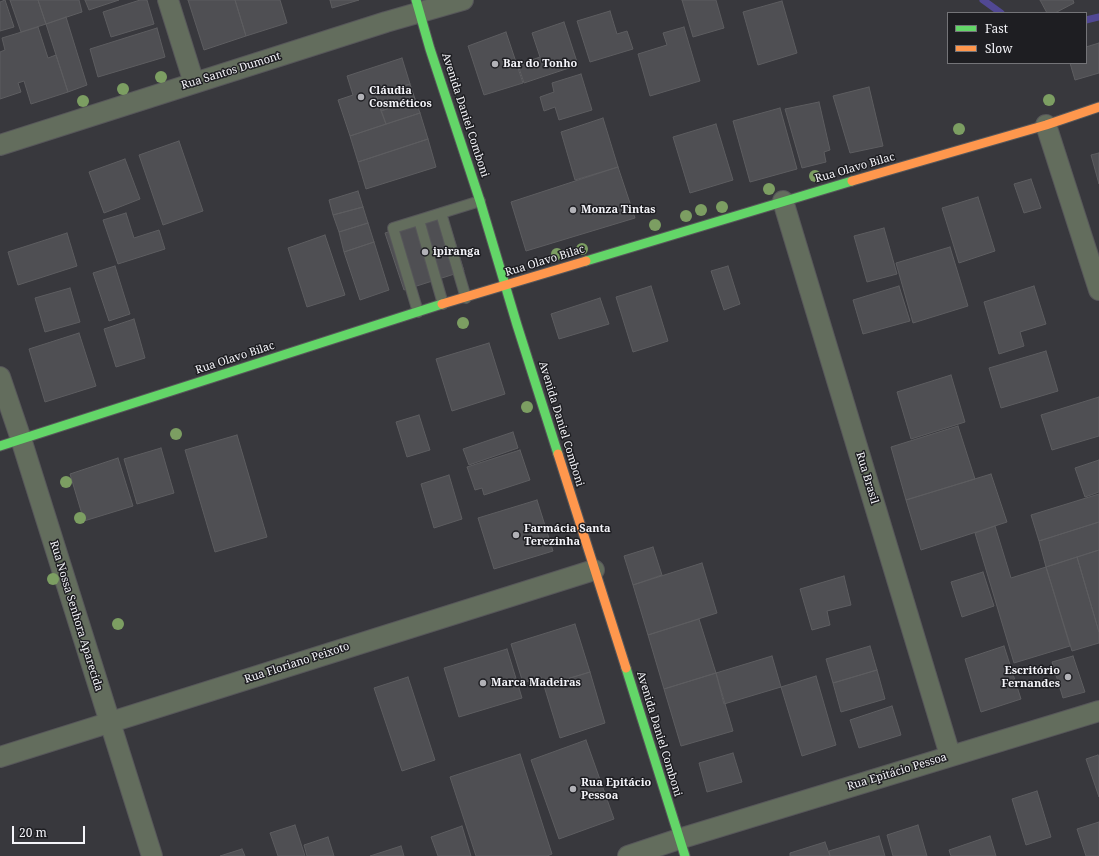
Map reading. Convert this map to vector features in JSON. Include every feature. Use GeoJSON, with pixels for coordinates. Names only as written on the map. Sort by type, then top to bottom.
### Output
{"type":"FeatureCollection","features":[{"type":"Feature","properties":{"kind":"street"},"geometry":{"type":"LineString","coordinates":[[168,0],[194,83]]}},
{"type":"Feature","properties":{"kind":"street","name":"Rua Santos Dumont"},"geometry":{"type":"LineString","coordinates":[[0,145],[194,83],[417,6],[463,0]]}},
{"type":"Feature","properties":{"kind":"street","name":"Avenida Daniel Comboni"},"geometry":{"type":"LineString","coordinates":[[417,6],[480,201],[505,286],[682,847]]}},
{"type":"Feature","properties":{"kind":"street","name":"Rua Olavo Bilac"},"geometry":{"type":"LineString","coordinates":[[0,446],[443,304],[1099,107]]}},
{"type":"Feature","properties":{"kind":"street"},"geometry":{"type":"LineString","coordinates":[[1046,124],[1099,290]]}},
{"type":"Feature","properties":{"kind":"street","name":"Rua Brasil"},"geometry":{"type":"LineString","coordinates":[[783,201],[950,755]]}},
{"type":"Feature","properties":{"kind":"street","name":"Rua Nossa Senhora Aparecida"},"geometry":{"type":"LineString","coordinates":[[0,377],[21,439],[152,856]]}},
{"type":"Feature","properties":{"kind":"street","name":"Rua Floriano Peixoto"},"geometry":{"type":"LineString","coordinates":[[0,757],[594,570]]}},
{"type":"Feature","properties":{"kind":"street","name":"Rua Epitácio Pessoa"},"geometry":{"type":"LineString","coordinates":[[628,856],[682,847],[950,755],[1099,711]]}},
{"type":"Feature","properties":{"kind":"lane"},"geometry":{"type":"LineString","coordinates":[[418,312],[393,228],[480,201]]}},
{"type":"Feature","properties":{"kind":"lane"},"geometry":{"type":"LineString","coordinates":[[441,213],[466,298]]}},
{"type":"Feature","properties":{"kind":"lane"},"geometry":{"type":"LineString","coordinates":[[419,220],[443,304]]}},
{"type":"Feature","properties":{"kind":"building"},"geometry":{"type":"Polygon","coordinates":[[[5,0],[14,27],[0,31],[0,2],[5,0]]]}},
{"type":"Feature","properties":{"kind":"building"},"geometry":{"type":"Polygon","coordinates":[[[10,0],[38,0],[46,24],[21,32],[10,0]]]}},
{"type":"Feature","properties":{"kind":"building"},"geometry":{"type":"Polygon","coordinates":[[[38,0],[79,0],[82,12],[46,24],[38,0]]]}},
{"type":"Feature","properties":{"kind":"building"},"geometry":{"type":"Polygon","coordinates":[[[85,0],[119,0],[89,10],[85,0]]]}},
{"type":"Feature","properties":{"kind":"building"},"geometry":{"type":"Polygon","coordinates":[[[140,0],[147,0],[154,24],[111,37],[103,12],[140,0]]]}},
{"type":"Feature","properties":{"kind":"building"},"geometry":{"type":"Polygon","coordinates":[[[188,0],[235,0],[246,36],[204,50],[188,0]]]}},
{"type":"Feature","properties":{"kind":"building"},"geometry":{"type":"Polygon","coordinates":[[[235,0],[280,0],[287,23],[246,36],[235,0]]]}},
{"type":"Feature","properties":{"kind":"building"},"geometry":{"type":"Polygon","coordinates":[[[330,0],[359,0],[332,8],[330,0]]]}},
{"type":"Feature","properties":{"kind":"building"},"geometry":{"type":"Polygon","coordinates":[[[682,0],[716,0],[724,28],[693,37],[682,0]]]}},
{"type":"Feature","properties":{"kind":"building"},"geometry":{"type":"Polygon","coordinates":[[[1040,0],[1073,0],[1074,3],[1057,12],[1046,12],[1040,0]]]}},
{"type":"Feature","properties":{"kind":"building"},"geometry":{"type":"Polygon","coordinates":[[[782,1],[797,53],[758,65],[743,12],[782,1]]]}},
{"type":"Feature","properties":{"kind":"building"},"geometry":{"type":"Polygon","coordinates":[[[610,11],[617,34],[627,31],[633,49],[590,62],[577,21],[610,11]]]}},
{"type":"Feature","properties":{"kind":"building"},"geometry":{"type":"Polygon","coordinates":[[[66,17],[87,85],[68,92],[46,24],[66,17]]]}},
{"type":"Feature","properties":{"kind":"building"},"geometry":{"type":"Polygon","coordinates":[[[564,22],[578,65],[524,83],[518,65],[540,57],[532,33],[564,22]]]}},
{"type":"Feature","properties":{"kind":"building"},"geometry":{"type":"Polygon","coordinates":[[[38,27],[48,58],[56,55],[68,92],[31,104],[24,81],[18,83],[21,92],[0,99],[0,52],[5,50],[2,38],[38,27]]]}},
{"type":"Feature","properties":{"kind":"building"},"geometry":{"type":"Polygon","coordinates":[[[684,27],[700,81],[650,96],[638,54],[667,45],[663,33],[684,27]]]}},
{"type":"Feature","properties":{"kind":"building"},"geometry":{"type":"Polygon","coordinates":[[[157,28],[165,57],[98,77],[90,49],[157,28]]]}},
{"type":"Feature","properties":{"kind":"building","name":"Bar do Tonho"},"geometry":{"type":"Polygon","coordinates":[[[506,32],[523,83],[484,95],[468,46],[506,32]]]}},
{"type":"Feature","properties":{"kind":"building"},"geometry":{"type":"Polygon","coordinates":[[[1099,43],[1099,73],[1075,80],[1070,64],[1087,64],[1087,47],[1099,43]]]}},
{"type":"Feature","properties":{"kind":"building","name":"Cláudia Cosméticos"},"geometry":{"type":"Polygon","coordinates":[[[402,58],[410,84],[376,95],[386,124],[350,136],[338,100],[353,95],[347,76],[402,58]]]}},
{"type":"Feature","properties":{"kind":"building"},"geometry":{"type":"Polygon","coordinates":[[[581,74],[592,110],[559,120],[555,107],[544,111],[540,97],[554,92],[552,83],[581,74]]]}},
{"type":"Feature","properties":{"kind":"building"},"geometry":{"type":"Polygon","coordinates":[[[410,84],[415,99],[381,111],[376,95],[410,84]]]}},
{"type":"Feature","properties":{"kind":"building"},"geometry":{"type":"Polygon","coordinates":[[[869,87],[883,146],[850,153],[833,96],[869,87]]]}},
{"type":"Feature","properties":{"kind":"building"},"geometry":{"type":"Polygon","coordinates":[[[415,99],[420,113],[386,124],[381,111],[415,99]]]}},
{"type":"Feature","properties":{"kind":"building"},"geometry":{"type":"Polygon","coordinates":[[[819,102],[830,150],[824,152],[826,162],[802,168],[785,109],[819,102]]]}},
{"type":"Feature","properties":{"kind":"building"},"geometry":{"type":"Polygon","coordinates":[[[780,108],[797,169],[750,182],[733,121],[780,108]]]}},
{"type":"Feature","properties":{"kind":"building"},"geometry":{"type":"Polygon","coordinates":[[[420,113],[428,139],[358,162],[350,136],[420,113]]]}},
{"type":"Feature","properties":{"kind":"building"},"geometry":{"type":"Polygon","coordinates":[[[603,118],[618,167],[575,180],[561,132],[603,118]]]}},
{"type":"Feature","properties":{"kind":"building"},"geometry":{"type":"Polygon","coordinates":[[[716,124],[733,180],[690,193],[673,137],[716,124]]]}},
{"type":"Feature","properties":{"kind":"building"},"geometry":{"type":"Polygon","coordinates":[[[428,139],[436,167],[366,189],[358,162],[428,139]]]}},
{"type":"Feature","properties":{"kind":"building"},"geometry":{"type":"Polygon","coordinates":[[[179,141],[203,211],[163,225],[139,155],[179,141]]]}},
{"type":"Feature","properties":{"kind":"building"},"geometry":{"type":"Polygon","coordinates":[[[1099,153],[1099,184],[1091,155],[1099,153]]]}},
{"type":"Feature","properties":{"kind":"building"},"geometry":{"type":"Polygon","coordinates":[[[125,159],[140,199],[104,213],[89,172],[125,159]]]}},
{"type":"Feature","properties":{"kind":"building","name":"Monza Tintas"},"geometry":{"type":"Polygon","coordinates":[[[618,167],[635,218],[526,251],[511,202],[618,167]]]}},
{"type":"Feature","properties":{"kind":"building"},"geometry":{"type":"Polygon","coordinates":[[[1031,179],[1041,208],[1024,213],[1014,184],[1031,179]]]}},
{"type":"Feature","properties":{"kind":"building"},"geometry":{"type":"Polygon","coordinates":[[[358,191],[363,207],[333,215],[329,200],[358,191]]]}},
{"type":"Feature","properties":{"kind":"building"},"geometry":{"type":"Polygon","coordinates":[[[978,197],[995,251],[959,263],[942,208],[978,197]]]}},
{"type":"Feature","properties":{"kind":"building"},"geometry":{"type":"Polygon","coordinates":[[[363,207],[368,223],[339,232],[333,215],[363,207]]]}},
{"type":"Feature","properties":{"kind":"building"},"geometry":{"type":"Polygon","coordinates":[[[126,213],[134,238],[159,230],[165,249],[118,264],[103,220],[126,213]]]}},
{"type":"Feature","properties":{"kind":"building","name":"ipiranga"},"geometry":{"type":"Polygon","coordinates":[[[446,213],[464,271],[404,290],[385,233],[446,213]]]}},
{"type":"Feature","properties":{"kind":"building"},"geometry":{"type":"Polygon","coordinates":[[[368,223],[374,242],[344,252],[339,232],[368,223]]]}},
{"type":"Feature","properties":{"kind":"building"},"geometry":{"type":"Polygon","coordinates":[[[884,228],[897,274],[867,282],[854,236],[884,228]]]}},
{"type":"Feature","properties":{"kind":"building"},"geometry":{"type":"Polygon","coordinates":[[[67,233],[77,266],[18,285],[8,252],[67,233]]]}},
{"type":"Feature","properties":{"kind":"building"},"geometry":{"type":"Polygon","coordinates":[[[325,235],[345,295],[307,307],[288,248],[325,235]]]}},
{"type":"Feature","properties":{"kind":"building"},"geometry":{"type":"Polygon","coordinates":[[[374,242],[389,290],[360,300],[344,252],[374,242]]]}},
{"type":"Feature","properties":{"kind":"building"},"geometry":{"type":"Polygon","coordinates":[[[950,247],[968,306],[913,323],[896,263],[950,247]]]}},
{"type":"Feature","properties":{"kind":"building"},"geometry":{"type":"Polygon","coordinates":[[[115,266],[130,314],[109,321],[93,273],[115,266]]]}},
{"type":"Feature","properties":{"kind":"building"},"geometry":{"type":"Polygon","coordinates":[[[728,266],[740,304],[724,310],[711,271],[728,266]]]}},
{"type":"Feature","properties":{"kind":"building"},"geometry":{"type":"Polygon","coordinates":[[[651,286],[668,341],[633,352],[616,297],[651,286]]]}},
{"type":"Feature","properties":{"kind":"building"},"geometry":{"type":"Polygon","coordinates":[[[899,286],[910,321],[863,334],[853,300],[899,286]]]}},
{"type":"Feature","properties":{"kind":"building"},"geometry":{"type":"Polygon","coordinates":[[[1034,286],[1046,324],[1020,332],[1024,346],[999,354],[984,302],[1034,286]]]}},
{"type":"Feature","properties":{"kind":"building"},"geometry":{"type":"Polygon","coordinates":[[[70,288],[80,322],[45,332],[35,298],[70,288]]]}},
{"type":"Feature","properties":{"kind":"building"},"geometry":{"type":"Polygon","coordinates":[[[600,298],[609,324],[559,339],[551,314],[600,298]]]}},
{"type":"Feature","properties":{"kind":"building"},"geometry":{"type":"Polygon","coordinates":[[[134,319],[145,358],[116,367],[104,329],[134,319]]]}},
{"type":"Feature","properties":{"kind":"building"},"geometry":{"type":"Polygon","coordinates":[[[79,333],[96,386],[45,402],[29,349],[79,333]]]}},
{"type":"Feature","properties":{"kind":"building"},"geometry":{"type":"Polygon","coordinates":[[[489,343],[505,394],[452,411],[436,359],[489,343]]]}},
{"type":"Feature","properties":{"kind":"building"},"geometry":{"type":"Polygon","coordinates":[[[1046,351],[1058,391],[1001,408],[989,368],[1046,351]]]}},
{"type":"Feature","properties":{"kind":"building"},"geometry":{"type":"Polygon","coordinates":[[[951,375],[965,422],[911,439],[897,392],[951,375]]]}},
{"type":"Feature","properties":{"kind":"building"},"geometry":{"type":"Polygon","coordinates":[[[1099,397],[1099,436],[1052,450],[1041,415],[1099,397]]]}},
{"type":"Feature","properties":{"kind":"building"},"geometry":{"type":"Polygon","coordinates":[[[419,415],[430,450],[407,457],[396,422],[419,415]]]}},
{"type":"Feature","properties":{"kind":"building"},"geometry":{"type":"Polygon","coordinates":[[[958,426],[975,479],[906,500],[891,447],[958,426]]]}},
{"type":"Feature","properties":{"kind":"building"},"geometry":{"type":"Polygon","coordinates":[[[513,432],[518,448],[469,465],[463,449],[513,432]]]}},
{"type":"Feature","properties":{"kind":"building"},"geometry":{"type":"Polygon","coordinates":[[[237,435],[267,537],[215,552],[185,450],[237,435]]]}},
{"type":"Feature","properties":{"kind":"building"},"geometry":{"type":"Polygon","coordinates":[[[161,448],[174,493],[137,504],[124,459],[161,448]]]}},
{"type":"Feature","properties":{"kind":"building"},"geometry":{"type":"Polygon","coordinates":[[[520,450],[530,480],[484,495],[482,488],[475,490],[467,467],[520,450]]]}},
{"type":"Feature","properties":{"kind":"building"},"geometry":{"type":"Polygon","coordinates":[[[118,458],[133,506],[84,521],[70,474],[118,458]]]}},
{"type":"Feature","properties":{"kind":"building"},"geometry":{"type":"Polygon","coordinates":[[[1099,460],[1099,492],[1085,497],[1075,468],[1099,460]]]}},
{"type":"Feature","properties":{"kind":"building"},"geometry":{"type":"Polygon","coordinates":[[[991,474],[1007,522],[921,550],[906,500],[991,474]]]}},
{"type":"Feature","properties":{"kind":"building"},"geometry":{"type":"Polygon","coordinates":[[[449,475],[462,519],[434,528],[421,484],[449,475]]]}},
{"type":"Feature","properties":{"kind":"building"},"geometry":{"type":"Polygon","coordinates":[[[1099,494],[1099,522],[1039,541],[1031,515],[1099,494]]]}},
{"type":"Feature","properties":{"kind":"building","name":"Farmácia Santa Terezinha"},"geometry":{"type":"Polygon","coordinates":[[[537,500],[553,551],[494,569],[478,518],[537,500]]]}},
{"type":"Feature","properties":{"kind":"building"},"geometry":{"type":"Polygon","coordinates":[[[1099,522],[1099,550],[1046,567],[1039,541],[1099,522]]]}},
{"type":"Feature","properties":{"kind":"building"},"geometry":{"type":"Polygon","coordinates":[[[995,526],[1011,578],[1046,567],[1070,646],[1014,663],[975,533],[995,526]]]}},
{"type":"Feature","properties":{"kind":"building"},"geometry":{"type":"Polygon","coordinates":[[[653,547],[662,575],[633,585],[624,556],[653,547]]]}},
{"type":"Feature","properties":{"kind":"building"},"geometry":{"type":"Polygon","coordinates":[[[1099,550],[1099,632],[1077,557],[1099,550]]]}},
{"type":"Feature","properties":{"kind":"building"},"geometry":{"type":"Polygon","coordinates":[[[1077,557],[1099,632],[1099,643],[1072,651],[1046,567],[1077,557]]]}},
{"type":"Feature","properties":{"kind":"building"},"geometry":{"type":"Polygon","coordinates":[[[702,563],[717,613],[648,635],[633,585],[702,563]]]}},
{"type":"Feature","properties":{"kind":"building"},"geometry":{"type":"Polygon","coordinates":[[[983,572],[994,606],[962,617],[951,582],[983,572]]]}},
{"type":"Feature","properties":{"kind":"building"},"geometry":{"type":"Polygon","coordinates":[[[844,576],[851,605],[827,611],[830,625],[812,630],[800,589],[844,576]]]}},
{"type":"Feature","properties":{"kind":"building"},"geometry":{"type":"Polygon","coordinates":[[[699,619],[716,673],[664,689],[648,635],[699,619]]]}},
{"type":"Feature","properties":{"kind":"building"},"geometry":{"type":"Polygon","coordinates":[[[575,624],[590,672],[544,686],[541,677],[523,683],[511,644],[575,624]]]}},
{"type":"Feature","properties":{"kind":"building"},"geometry":{"type":"Polygon","coordinates":[[[870,646],[877,670],[833,683],[826,659],[870,646]]]}},
{"type":"Feature","properties":{"kind":"building"},"geometry":{"type":"Polygon","coordinates":[[[1004,646],[1021,699],[981,712],[965,659],[1004,646]]]}},
{"type":"Feature","properties":{"kind":"building","name":"Marca Madeiras"},"geometry":{"type":"Polygon","coordinates":[[[507,649],[522,698],[459,717],[444,668],[507,649]]]}},
{"type":"Feature","properties":{"kind":"building"},"geometry":{"type":"Polygon","coordinates":[[[772,656],[781,687],[724,704],[716,673],[772,656]]]}},
{"type":"Feature","properties":{"kind":"building","name":"Escritório Fernandes"},"geometry":{"type":"Polygon","coordinates":[[[1073,656],[1085,692],[1063,698],[1052,662],[1073,656]]]}},
{"type":"Feature","properties":{"kind":"building"},"geometry":{"type":"Polygon","coordinates":[[[877,670],[885,699],[841,712],[833,683],[877,670]]]}},
{"type":"Feature","properties":{"kind":"building"},"geometry":{"type":"Polygon","coordinates":[[[590,672],[605,723],[560,738],[544,686],[590,672]]]}},
{"type":"Feature","properties":{"kind":"building"},"geometry":{"type":"Polygon","coordinates":[[[716,673],[733,731],[681,746],[664,689],[716,673]]]}},
{"type":"Feature","properties":{"kind":"building"},"geometry":{"type":"Polygon","coordinates":[[[816,676],[836,745],[802,756],[781,687],[816,676]]]}},
{"type":"Feature","properties":{"kind":"building"},"geometry":{"type":"Polygon","coordinates":[[[408,677],[435,760],[402,771],[374,688],[408,677]]]}},
{"type":"Feature","properties":{"kind":"building"},"geometry":{"type":"Polygon","coordinates":[[[892,706],[901,735],[859,748],[850,720],[892,706]]]}},
{"type":"Feature","properties":{"kind":"building","name":"Rua Epitácio Pessoa"},"geometry":{"type":"Polygon","coordinates":[[[586,740],[614,819],[559,839],[531,760],[586,740]]]}},
{"type":"Feature","properties":{"kind":"building"},"geometry":{"type":"Polygon","coordinates":[[[733,753],[742,782],[707,792],[699,763],[733,753]]]}},
{"type":"Feature","properties":{"kind":"building"},"geometry":{"type":"Polygon","coordinates":[[[520,754],[552,854],[547,856],[476,856],[450,777],[520,754]]]}},
{"type":"Feature","properties":{"kind":"building"},"geometry":{"type":"Polygon","coordinates":[[[1098,755],[1099,757],[1099,797],[1086,759],[1098,755]]]}},
{"type":"Feature","properties":{"kind":"building"},"geometry":{"type":"Polygon","coordinates":[[[1037,791],[1051,837],[1026,845],[1012,799],[1037,791]]]}},
{"type":"Feature","properties":{"kind":"building"},"geometry":{"type":"Polygon","coordinates":[[[1099,822],[1099,856],[1086,856],[1077,829],[1099,822]]]}},
{"type":"Feature","properties":{"kind":"building"},"geometry":{"type":"Polygon","coordinates":[[[295,825],[305,856],[278,856],[270,833],[295,825]]]}},
{"type":"Feature","properties":{"kind":"building"},"geometry":{"type":"Polygon","coordinates":[[[918,825],[927,856],[893,856],[887,835],[918,825]]]}},
{"type":"Feature","properties":{"kind":"building"},"geometry":{"type":"Polygon","coordinates":[[[462,826],[471,856],[438,856],[431,837],[462,826]]]}},
{"type":"Feature","properties":{"kind":"building"},"geometry":{"type":"Polygon","coordinates":[[[879,836],[885,856],[830,856],[829,851],[879,836]]]}},
{"type":"Feature","properties":{"kind":"building"},"geometry":{"type":"Polygon","coordinates":[[[990,836],[996,856],[951,856],[949,850],[990,836]]]}},
{"type":"Feature","properties":{"kind":"building"},"geometry":{"type":"Polygon","coordinates":[[[328,837],[334,856],[307,856],[304,845],[328,837]]]}},
{"type":"Feature","properties":{"kind":"building"},"geometry":{"type":"Polygon","coordinates":[[[825,842],[830,856],[790,856],[790,853],[825,842]]]}},
{"type":"Feature","properties":{"kind":"building"},"geometry":{"type":"Polygon","coordinates":[[[401,846],[404,856],[370,856],[401,846]]]}},
{"type":"Feature","properties":{"kind":"building"},"geometry":{"type":"Polygon","coordinates":[[[242,849],[245,856],[220,856],[242,849]]]}},
{"type":"Feature","properties":{"kind":"waterway"},"geometry":{"type":"LineString","coordinates":[[983,0],[1000,12]]}},
{"type":"Feature","properties":{"kind":"waterway"},"geometry":{"type":"LineString","coordinates":[[1087,20],[1099,17]]}},
{"type":"Feature","properties":{"kind":"traffic: fast"},"geometry":{"type":"LineString","coordinates":[[416,0],[430,49],[480,201],[558,454]]}},
{"type":"Feature","properties":{"kind":"traffic: fast"},"geometry":{"type":"LineString","coordinates":[[586,261],[852,181]]}},
{"type":"Feature","properties":{"kind":"traffic: fast"},"geometry":{"type":"LineString","coordinates":[[0,446],[442,304]]}},
{"type":"Feature","properties":{"kind":"traffic: fast"},"geometry":{"type":"LineString","coordinates":[[626,668],[685,856]]}},
{"type":"Feature","properties":{"kind":"traffic: slow"},"geometry":{"type":"LineString","coordinates":[[852,181],[1046,125],[1099,107]]}},
{"type":"Feature","properties":{"kind":"traffic: slow"},"geometry":{"type":"LineString","coordinates":[[442,304],[586,261]]}},
{"type":"Feature","properties":{"kind":"traffic: slow"},"geometry":{"type":"LineString","coordinates":[[558,454],[626,668]]}},
{"type":"Feature","properties":{"kind":"place","name":"Bar do Tonho"},"geometry":{"type":"Point","coordinates":[495,64]}},
{"type":"Feature","properties":{"kind":"place","name":"Cláudia Cosméticos"},"geometry":{"type":"Point","coordinates":[361,97]}},
{"type":"Feature","properties":{"kind":"place","name":"Monza Tintas"},"geometry":{"type":"Point","coordinates":[573,210]}},
{"type":"Feature","properties":{"kind":"place","name":"ipiranga"},"geometry":{"type":"Point","coordinates":[425,252]}},
{"type":"Feature","properties":{"kind":"place","name":"Farmácia Santa Terezinha"},"geometry":{"type":"Point","coordinates":[516,535]}},
{"type":"Feature","properties":{"kind":"place","name":"Escritório Fernandes"},"geometry":{"type":"Point","coordinates":[1068,677]}},
{"type":"Feature","properties":{"kind":"place","name":"Marca Madeiras"},"geometry":{"type":"Point","coordinates":[483,683]}},
{"type":"Feature","properties":{"kind":"place","name":"Rua Epitácio Pessoa"},"geometry":{"type":"Point","coordinates":[573,789]}}]}
